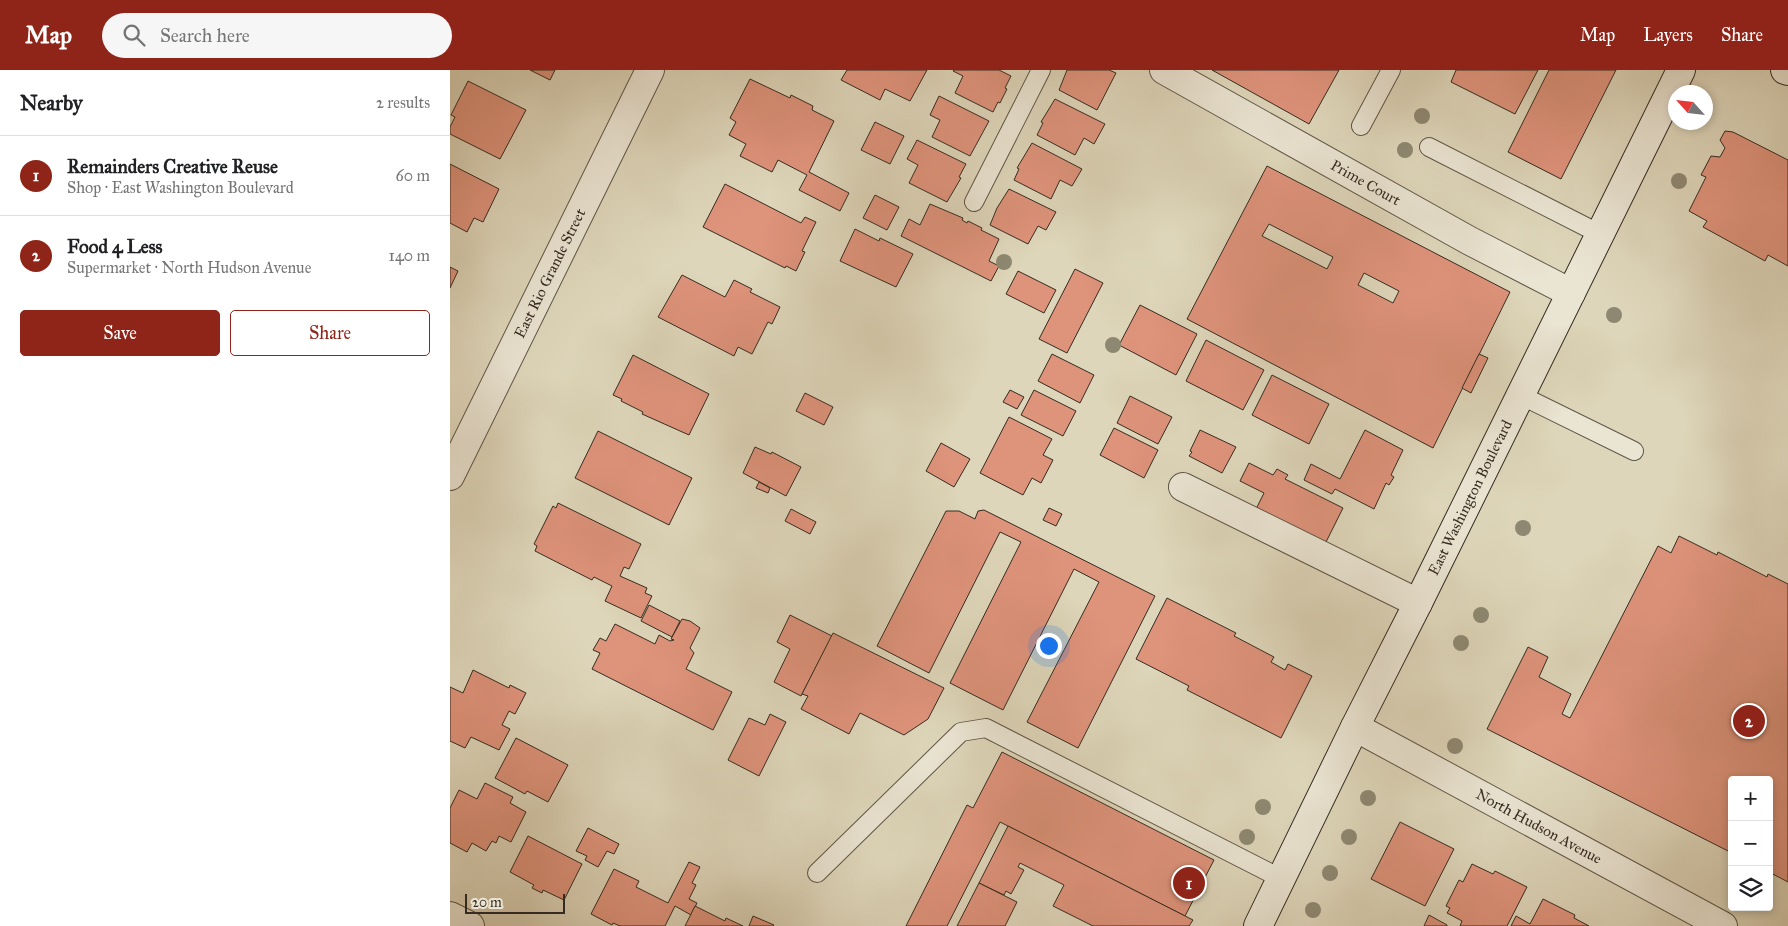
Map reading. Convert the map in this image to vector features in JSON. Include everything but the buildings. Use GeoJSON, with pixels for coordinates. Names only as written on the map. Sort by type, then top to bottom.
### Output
{"type":"FeatureCollection","features":[{"type":"Feature","properties":{"kind":"street","name":"East Rio Grande Street"},"geometry":{"type":"LineString","coordinates":[[450,476],[650,70]]}},
{"type":"Feature","properties":{"kind":"street","name":"Prime Court"},"geometry":{"type":"LineString","coordinates":[[1164,70],[1470,241],[1571,293]]}},
{"type":"Feature","properties":{"kind":"street","name":"East Washington Boulevard"},"geometry":{"type":"LineString","coordinates":[[1258,926],[1681,70]]}},
{"type":"Feature","properties":{"kind":"street"},"geometry":{"type":"LineString","coordinates":[[1183,487],[1418,603]]}},
{"type":"Feature","properties":{"kind":"street","name":"North Hudson Avenue"},"geometry":{"type":"LineString","coordinates":[[1355,727],[1696,919],[1723,926]]}},
{"type":"Feature","properties":{"kind":"street"},"geometry":{"type":"LineString","coordinates":[[450,916],[470,926]]}},
{"type":"Feature","properties":{"kind":"lane"},"geometry":{"type":"LineString","coordinates":[[974,202],[1041,70]]}},
{"type":"Feature","properties":{"kind":"lane"},"geometry":{"type":"LineString","coordinates":[[1361,126],[1391,70]]}},
{"type":"Feature","properties":{"kind":"lane"},"geometry":{"type":"LineString","coordinates":[[1429,148],[1600,234]]}},
{"type":"Feature","properties":{"kind":"lane"},"geometry":{"type":"LineString","coordinates":[[1520,395],[1634,451]]}},
{"type":"Feature","properties":{"kind":"lane"},"geometry":{"type":"LineString","coordinates":[[817,873],[960,732],[986,728],[1282,879]]}},
{"type":"Feature","properties":{"kind":"place","name":"Food 4 Less"},"geometry":{"type":"Point","coordinates":[1749,721]}},
{"type":"Feature","properties":{"kind":"place","name":"Remainders Creative Reuse"},"geometry":{"type":"Point","coordinates":[1189,883]}}]}
